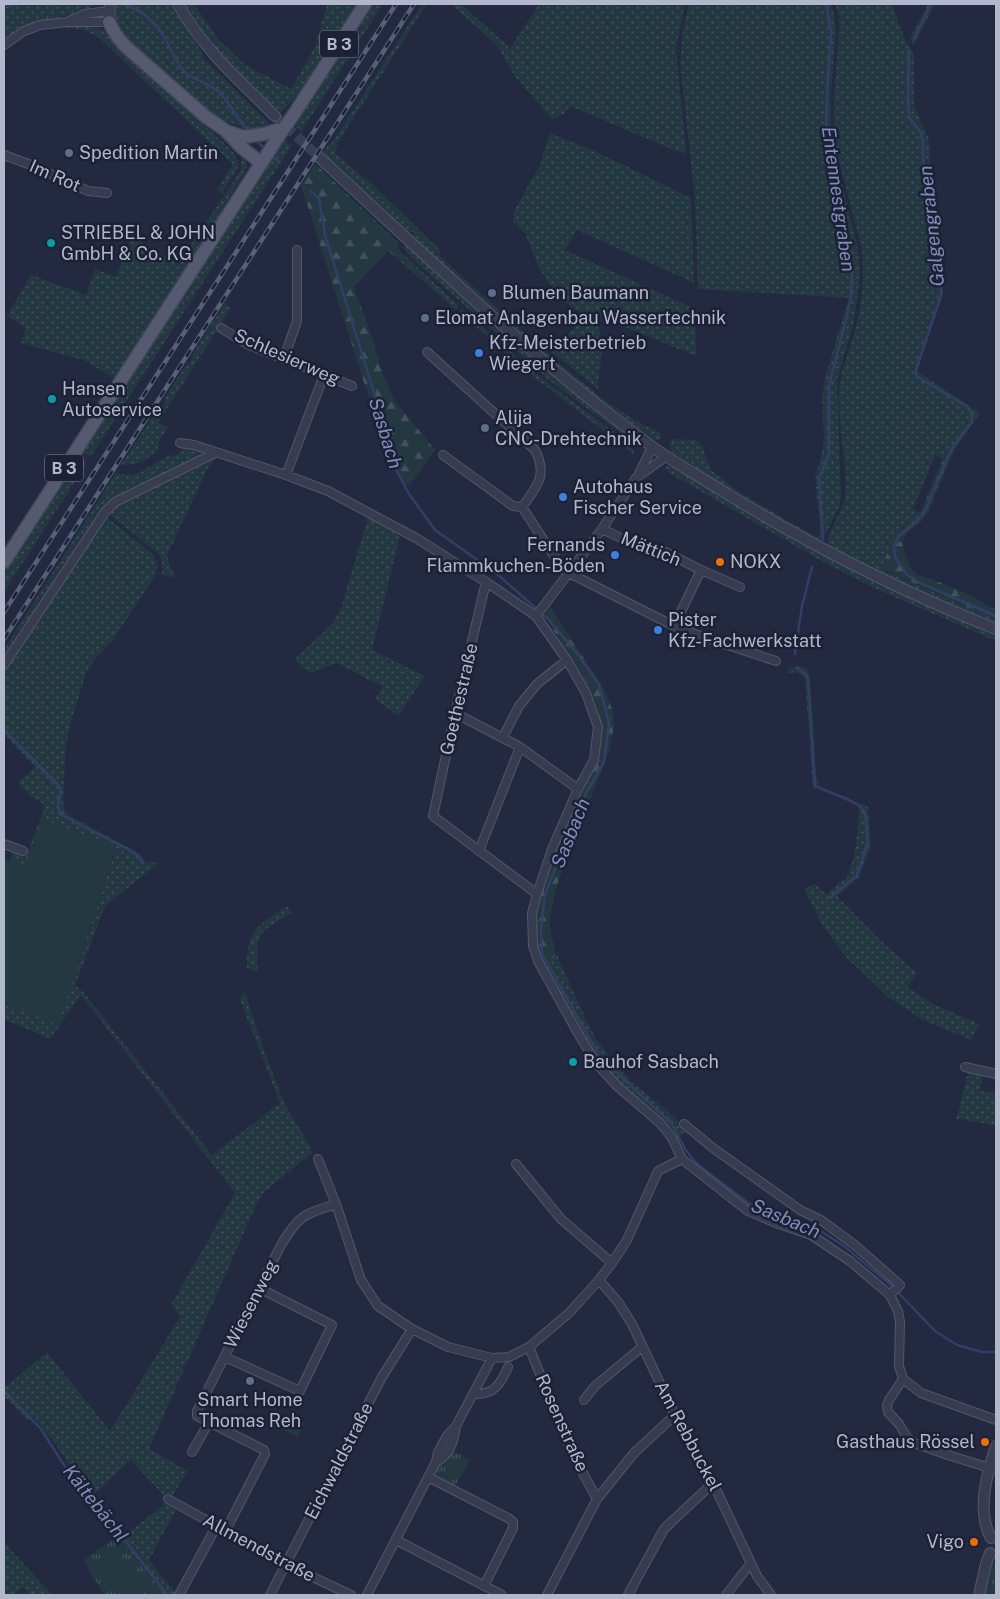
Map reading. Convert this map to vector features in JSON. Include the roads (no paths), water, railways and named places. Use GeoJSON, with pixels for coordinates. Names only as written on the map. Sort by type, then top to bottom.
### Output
{"type":"FeatureCollection","features":[{"type":"Feature","properties":{"kind":"main road","name":"B 3"},"geometry":{"type":"LineString","coordinates":[[4,562],[365,4]]}},
{"type":"Feature","properties":{"kind":"main road"},"geometry":{"type":"LineString","coordinates":[[109,12],[116,35],[125,46],[206,117],[225,130],[241,148],[264,158]]}},
{"type":"Feature","properties":{"kind":"main road"},"geometry":{"type":"LineString","coordinates":[[225,130],[246,137],[284,128]]}},
{"type":"Feature","properties":{"kind":"main road"},"geometry":{"type":"LineString","coordinates":[[246,137],[264,158]]}},
{"type":"Feature","properties":{"kind":"street"},"geometry":{"type":"LineString","coordinates":[[178,4],[212,53],[275,116]]}},
{"type":"Feature","properties":{"kind":"street"},"geometry":{"type":"LineString","coordinates":[[4,45],[24,31],[40,26],[67,22],[74,23],[109,12]]}},
{"type":"Feature","properties":{"kind":"street","name":"Im Rot"},"geometry":{"type":"LineString","coordinates":[[4,155],[88,191],[107,193]]}},
{"type":"Feature","properties":{"kind":"street"},"geometry":{"type":"LineString","coordinates":[[320,158],[543,361],[652,447],[750,508],[863,570],[996,629]]}},
{"type":"Feature","properties":{"kind":"street"},"geometry":{"type":"LineString","coordinates":[[284,358],[297,321],[297,250]]}},
{"type":"Feature","properties":{"kind":"street","name":"Schlesierweg"},"geometry":{"type":"LineString","coordinates":[[221,328],[247,344],[352,386]]}},
{"type":"Feature","properties":{"kind":"street"},"geometry":{"type":"LineString","coordinates":[[427,352],[535,450],[541,467],[541,476],[522,507]]}},
{"type":"Feature","properties":{"kind":"street"},"geometry":{"type":"LineString","coordinates":[[286,475],[324,375]]}},
{"type":"Feature","properties":{"kind":"street"},"geometry":{"type":"LineString","coordinates":[[180,443],[194,445],[328,491],[416,538],[537,614],[586,693],[598,727],[594,760],[578,789],[552,849],[532,912],[533,946],[538,961],[578,1035],[596,1063],[618,1087],[660,1123],[672,1138],[682,1159],[748,1211],[811,1235],[850,1261],[891,1294],[900,1322],[899,1366],[903,1379],[921,1392],[996,1420]]}},
{"type":"Feature","properties":{"kind":"street","name":"Mättich"},"geometry":{"type":"LineString","coordinates":[[537,614],[602,529],[636,478],[652,447]]}},
{"type":"Feature","properties":{"kind":"street"},"geometry":{"type":"LineString","coordinates":[[4,665],[105,512],[115,502],[216,453]]}},
{"type":"Feature","properties":{"kind":"street"},"geometry":{"type":"LineString","coordinates":[[443,455],[513,506],[522,507]]}},
{"type":"Feature","properties":{"kind":"street","name":"Mättich"},"geometry":{"type":"LineString","coordinates":[[636,478],[665,456]]}},
{"type":"Feature","properties":{"kind":"street"},"geometry":{"type":"LineString","coordinates":[[522,507],[562,568],[569,573],[674,626],[776,661]]}},
{"type":"Feature","properties":{"kind":"street","name":"Mättich"},"geometry":{"type":"LineString","coordinates":[[602,529],[643,548],[660,550],[740,587]]}},
{"type":"Feature","properties":{"kind":"street","name":"Mättich"},"geometry":{"type":"LineString","coordinates":[[674,626],[701,570]]}},
{"type":"Feature","properties":{"kind":"street","name":"Goethestraße"},"geometry":{"type":"LineString","coordinates":[[479,851],[433,816],[486,582]]}},
{"type":"Feature","properties":{"kind":"street"},"geometry":{"type":"LineString","coordinates":[[503,737],[519,706],[538,684],[567,660]]}},
{"type":"Feature","properties":{"kind":"street"},"geometry":{"type":"LineString","coordinates":[[455,713],[520,747],[578,789]]}},
{"type":"Feature","properties":{"kind":"street"},"geometry":{"type":"LineString","coordinates":[[520,747],[479,851],[537,894]]}},
{"type":"Feature","properties":{"kind":"street"},"geometry":{"type":"LineString","coordinates":[[4,844],[23,851]]}},
{"type":"Feature","properties":{"kind":"street"},"geometry":{"type":"LineString","coordinates":[[965,1067],[996,1074]]}},
{"type":"Feature","properties":{"kind":"street"},"geometry":{"type":"LineString","coordinates":[[684,1124],[713,1148],[800,1210],[821,1220],[856,1246],[900,1285],[891,1294]]}},
{"type":"Feature","properties":{"kind":"street"},"geometry":{"type":"LineString","coordinates":[[318,1158],[336,1204],[361,1280],[378,1306],[412,1329],[448,1347],[492,1358],[509,1358],[529,1347],[569,1313],[599,1280],[627,1240],[658,1171],[682,1159]]}},
{"type":"Feature","properties":{"kind":"street"},"geometry":{"type":"LineString","coordinates":[[516,1164],[561,1219],[612,1263]]}},
{"type":"Feature","properties":{"kind":"street","name":"Wiesenweg"},"geometry":{"type":"LineString","coordinates":[[226,1530],[265,1454],[264,1450],[197,1416],[197,1411],[292,1226],[308,1212],[336,1204]]}},
{"type":"Feature","properties":{"kind":"street","name":"Am Rebbuckel"},"geometry":{"type":"LineString","coordinates":[[599,1280],[618,1302],[632,1324],[676,1415],[713,1483],[757,1576],[771,1595]]}},
{"type":"Feature","properties":{"kind":"street"},"geometry":{"type":"LineString","coordinates":[[225,1358],[300,1391],[332,1325],[259,1288]]}},
{"type":"Feature","properties":{"kind":"street","name":"Eichwaldstraße"},"geometry":{"type":"LineString","coordinates":[[270,1595],[382,1378],[412,1329]]}},
{"type":"Feature","properties":{"kind":"street","name":"Rosenstraße"},"geometry":{"type":"LineString","coordinates":[[529,1347],[572,1453],[597,1499]]}},
{"type":"Feature","properties":{"kind":"street"},"geometry":{"type":"LineString","coordinates":[[584,1400],[596,1386],[642,1348]]}},
{"type":"Feature","properties":{"kind":"street"},"geometry":{"type":"LineString","coordinates":[[367,1595],[436,1462],[438,1452],[447,1436],[456,1426],[492,1358]]}},
{"type":"Feature","properties":{"kind":"street"},"geometry":{"type":"LineString","coordinates":[[473,1394],[485,1394],[494,1390],[508,1367]]}},
{"type":"Feature","properties":{"kind":"street"},"geometry":{"type":"LineString","coordinates":[[903,1379],[889,1400],[888,1412],[907,1437],[914,1443],[993,1468]]}},
{"type":"Feature","properties":{"kind":"street"},"geometry":{"type":"LineString","coordinates":[[547,1595],[597,1499],[634,1453],[676,1415]]}},
{"type":"Feature","properties":{"kind":"street"},"geometry":{"type":"LineString","coordinates":[[192,1452],[210,1422]]}},
{"type":"Feature","properties":{"kind":"street"},"geometry":{"type":"LineString","coordinates":[[979,1595],[993,1553],[986,1551],[985,1546],[987,1541],[994,1538],[987,1529],[984,1513],[984,1492],[993,1468],[996,1446]]}},
{"type":"Feature","properties":{"kind":"street"},"geometry":{"type":"LineString","coordinates":[[428,1477],[513,1522],[513,1528],[484,1586]]}},
{"type":"Feature","properties":{"kind":"street"},"geometry":{"type":"LineString","coordinates":[[628,1595],[664,1529],[713,1483]]}},
{"type":"Feature","properties":{"kind":"street","name":"Allmendstraße"},"geometry":{"type":"LineString","coordinates":[[168,1499],[286,1564],[351,1595]]}},
{"type":"Feature","properties":{"kind":"street"},"geometry":{"type":"LineString","coordinates":[[179,1595],[217,1525]]}},
{"type":"Feature","properties":{"kind":"street"},"geometry":{"type":"LineString","coordinates":[[396,1540],[502,1595]]}},
{"type":"Feature","properties":{"kind":"street"},"geometry":{"type":"LineString","coordinates":[[726,1595],[751,1563]]}},
{"type":"Feature","properties":{"kind":"waterway"},"geometry":{"type":"LineString","coordinates":[[4,6],[17,4]]}},
{"type":"Feature","properties":{"kind":"waterway"},"geometry":{"type":"LineString","coordinates":[[123,4],[136,9],[153,22],[183,70],[191,77],[219,92],[249,132]]}},
{"type":"Feature","properties":{"kind":"waterway","name":"Entennestgraben"},"geometry":{"type":"LineString","coordinates":[[823,540],[819,478],[829,455],[829,386],[848,311],[852,270],[838,183],[829,156],[826,132],[831,32],[826,4]]}},
{"type":"Feature","properties":{"kind":"waterway","name":"Galgengraben"},"geometry":{"type":"LineString","coordinates":[[914,39],[931,4]]}},
{"type":"Feature","properties":{"kind":"waterway","name":"Galgengraben"},"geometry":{"type":"LineString","coordinates":[[909,51],[908,105],[910,119],[920,131],[923,141],[923,158],[935,262],[941,286],[941,296],[916,370],[916,376],[968,407],[972,415],[971,423],[951,450],[924,513],[899,536],[894,545],[895,557],[907,575],[922,584],[996,616]]}},
{"type":"Feature","properties":{"kind":"waterway"},"geometry":{"type":"LineString","coordinates":[[256,140],[266,150]]}},
{"type":"Feature","properties":{"kind":"waterway"},"geometry":{"type":"LineString","coordinates":[[272,156],[280,163]]}},
{"type":"Feature","properties":{"kind":"waterway","name":"Sasbach"},"geometry":{"type":"LineString","coordinates":[[311,191],[319,199],[325,235],[383,421],[392,462],[409,494],[435,530],[496,573],[548,619],[576,652],[599,684],[609,723],[604,762],[586,793],[545,894],[541,929],[542,954],[600,1057],[672,1124],[685,1149],[697,1164],[751,1205],[813,1226],[844,1246],[892,1286],[935,1331],[957,1345],[982,1352],[996,1352]]}},
{"type":"Feature","properties":{"kind":"waterway","name":"Entennestgraben"},"geometry":{"type":"LineString","coordinates":[[795,654],[802,606],[812,567]]}},
{"type":"Feature","properties":{"kind":"waterway","name":"Entennestgraben"},"geometry":{"type":"LineString","coordinates":[[797,668],[805,673],[808,679],[815,786],[849,800],[861,807],[865,813],[868,842],[857,875],[830,898]]}},
{"type":"Feature","properties":{"kind":"waterway"},"geometry":{"type":"LineString","coordinates":[[4,730],[61,788],[58,804],[60,814],[133,852],[142,862]]}},
{"type":"Feature","properties":{"kind":"waterway","name":"Kältebächl"},"geometry":{"type":"LineString","coordinates":[[4,1391],[41,1429],[83,1493],[112,1523],[167,1595]]}},
{"type":"Feature","properties":{"kind":"tunnel"},"geometry":{"type":"LineString","coordinates":[[275,116],[320,158]]}},
{"type":"Feature","properties":{"kind":"railway"},"geometry":{"type":"LineString","coordinates":[[4,612],[396,4]]}},
{"type":"Feature","properties":{"kind":"railway"},"geometry":{"type":"LineString","coordinates":[[4,639],[414,4]]}},
{"type":"Feature","properties":{"kind":"place","name":"Spedition Martin"},"geometry":{"type":"Point","coordinates":[69,153]}},
{"type":"Feature","properties":{"kind":"place","name":"STRIEBEL & JOHN GmbH & Co. KG"},"geometry":{"type":"Point","coordinates":[51,243]}},
{"type":"Feature","properties":{"kind":"place","name":"Blumen Baumann"},"geometry":{"type":"Point","coordinates":[492,293]}},
{"type":"Feature","properties":{"kind":"place","name":"Elomat Anlagenbau Wassertechnik"},"geometry":{"type":"Point","coordinates":[425,318]}},
{"type":"Feature","properties":{"kind":"place","name":"Kfz-Meisterbetrieb Wiegert"},"geometry":{"type":"Point","coordinates":[479,353]}},
{"type":"Feature","properties":{"kind":"place","name":"Hansen Autoservice"},"geometry":{"type":"Point","coordinates":[52,399]}},
{"type":"Feature","properties":{"kind":"place","name":"Alija CNC-Drehtechnik"},"geometry":{"type":"Point","coordinates":[485,428]}},
{"type":"Feature","properties":{"kind":"place","name":"Autohaus Fischer Service"},"geometry":{"type":"Point","coordinates":[563,497]}},
{"type":"Feature","properties":{"kind":"place","name":"Fernands Flammkuchen-Böden"},"geometry":{"type":"Point","coordinates":[615,555]}},
{"type":"Feature","properties":{"kind":"place","name":"NOKX"},"geometry":{"type":"Point","coordinates":[720,562]}},
{"type":"Feature","properties":{"kind":"place","name":"Pister Kfz-Fachwerkstatt"},"geometry":{"type":"Point","coordinates":[658,630]}},
{"type":"Feature","properties":{"kind":"place","name":"Bauhof Sasbach"},"geometry":{"type":"Point","coordinates":[573,1062]}},
{"type":"Feature","properties":{"kind":"place","name":"Smart Home Thomas Reh"},"geometry":{"type":"Point","coordinates":[250,1381]}},
{"type":"Feature","properties":{"kind":"place","name":"Gasthaus Rössel"},"geometry":{"type":"Point","coordinates":[985,1442]}},
{"type":"Feature","properties":{"kind":"place","name":"Vigo"},"geometry":{"type":"Point","coordinates":[974,1542]}}]}
